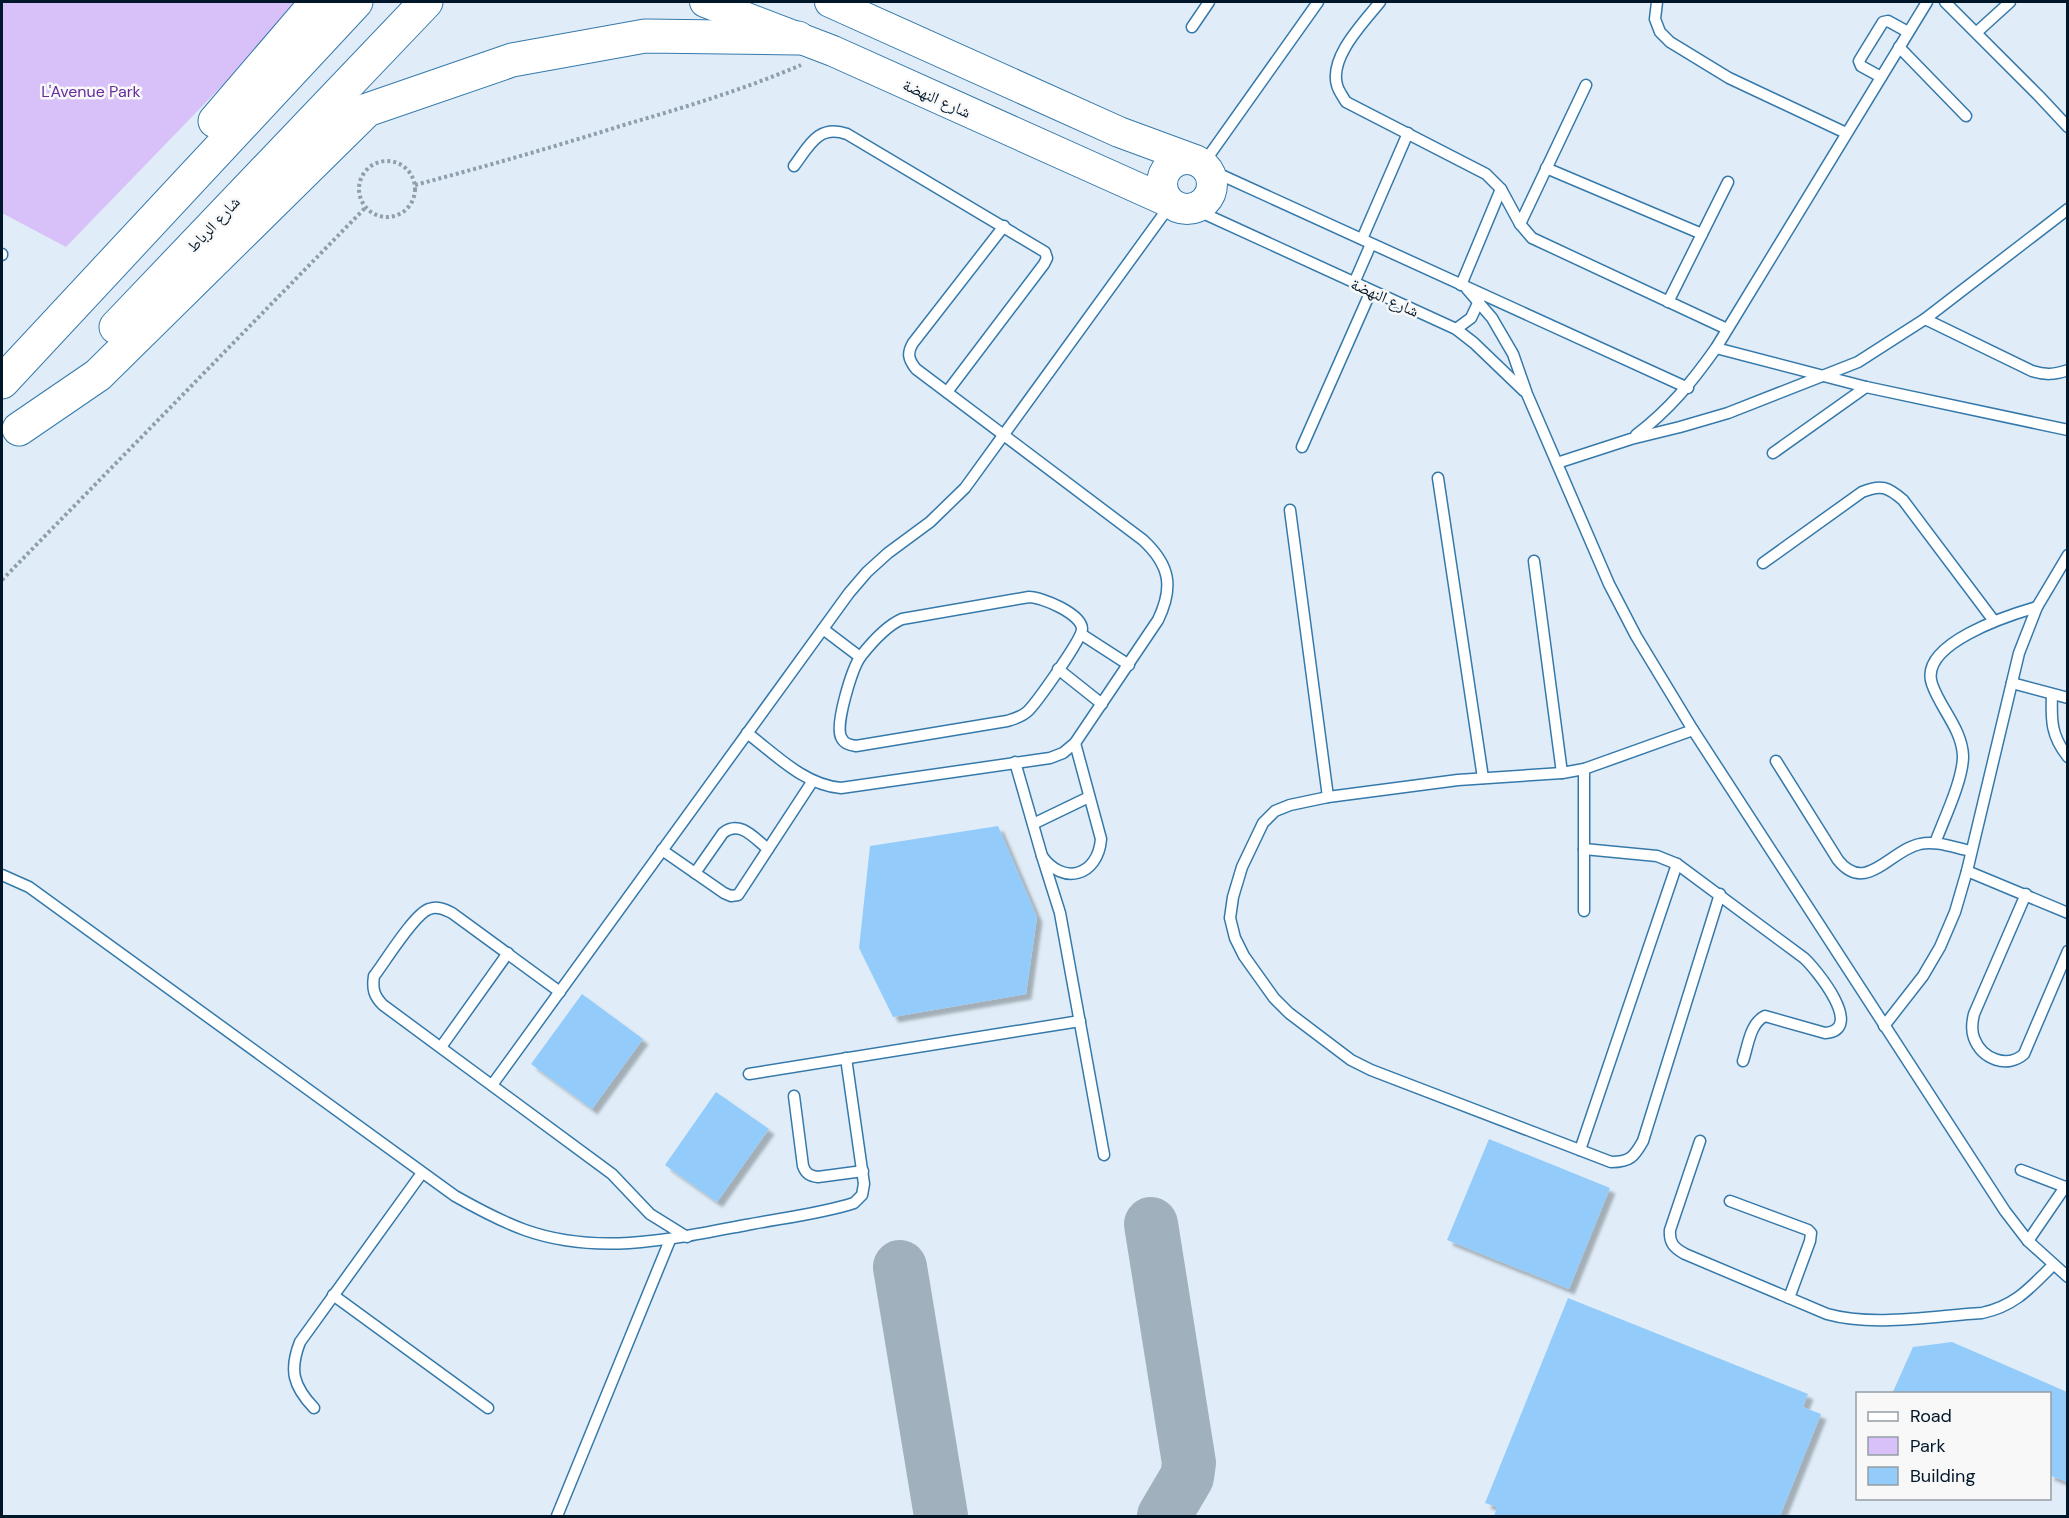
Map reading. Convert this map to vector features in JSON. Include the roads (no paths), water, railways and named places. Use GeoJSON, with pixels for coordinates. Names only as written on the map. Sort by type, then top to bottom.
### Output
{"type":"FeatureCollection","features":[{"type":"Feature","properties":{"kind":"highway"},"geometry":{"type":"LineString","coordinates":[[156,216],[185,156],[317,2]]}},
{"type":"Feature","properties":{"kind":"highway"},"geometry":{"type":"LineString","coordinates":[[2,382],[356,2]]}},
{"type":"Feature","properties":{"kind":"highway","name":"شارع الرباط"},"geometry":{"type":"LineString","coordinates":[[10,439],[426,2]]}},
{"type":"Feature","properties":{"kind":"highway"},"geometry":{"type":"LineString","coordinates":[[10,439],[98,375],[366,110],[512,60],[645,36],[798,38]]}},
{"type":"Feature","properties":{"kind":"main road","name":"شارع النهضة"},"geometry":{"type":"LineString","coordinates":[[705,2],[833,51],[1178,204]]}},
{"type":"Feature","properties":{"kind":"main road"},"geometry":{"type":"LineString","coordinates":[[830,2],[1119,132],[1202,164],[1212,178],[1213,188],[1209,197],[1203,204],[1178,204],[1163,192],[1162,183],[1169,166],[1176,161],[1202,164]]}},
{"type":"Feature","properties":{"kind":"lane"},"geometry":{"type":"LineString","coordinates":[[1192,27],[1209,2]]}},
{"type":"Feature","properties":{"kind":"lane"},"geometry":{"type":"LineString","coordinates":[[1318,2],[1202,164],[1464,287],[1688,388]]}},
{"type":"Feature","properties":{"kind":"lane"},"geometry":{"type":"LineString","coordinates":[[1380,2],[1346,47],[1336,65],[1337,85],[1346,102],[1486,174],[1501,189],[1520,224],[1532,238],[1727,329]]}},
{"type":"Feature","properties":{"kind":"lane"},"geometry":{"type":"LineString","coordinates":[[1657,2],[1655,19],[1660,32],[1670,42],[1729,78],[1846,133]]}},
{"type":"Feature","properties":{"kind":"lane"},"geometry":{"type":"LineString","coordinates":[[1631,439],[1664,412],[1688,388],[1716,348],[1927,2]]}},
{"type":"Feature","properties":{"kind":"lane"},"geometry":{"type":"LineString","coordinates":[[1945,2],[1977,32],[2067,127]]}},
{"type":"Feature","properties":{"kind":"lane"},"geometry":{"type":"LineString","coordinates":[[1977,32],[2010,2]]}},
{"type":"Feature","properties":{"kind":"lane"},"geometry":{"type":"LineString","coordinates":[[1881,77],[1861,66],[1859,61],[1883,22],[1888,21],[1908,32]]}},
{"type":"Feature","properties":{"kind":"lane"},"geometry":{"type":"LineString","coordinates":[[1899,46],[1966,116]]}},
{"type":"Feature","properties":{"kind":"lane"},"geometry":{"type":"LineString","coordinates":[[1520,224],[1586,85]]}},
{"type":"Feature","properties":{"kind":"lane"},"geometry":{"type":"LineString","coordinates":[[794,166],[815,139],[825,132],[836,130],[1045,252],[1047,258],[946,392]]}},
{"type":"Feature","properties":{"kind":"lane"},"geometry":{"type":"LineString","coordinates":[[1354,283],[1367,241],[1408,133]]}},
{"type":"Feature","properties":{"kind":"lane"},"geometry":{"type":"LineString","coordinates":[[1546,168],[1702,234]]}},
{"type":"Feature","properties":{"kind":"lane"},"geometry":{"type":"LineString","coordinates":[[1668,302],[1728,182]]}},
{"type":"Feature","properties":{"kind":"lane"},"geometry":{"type":"LineString","coordinates":[[1464,287],[1501,189]]}},
{"type":"Feature","properties":{"kind":"lane"},"geometry":{"type":"LineString","coordinates":[[492,1085],[823,629],[867,572],[949,506],[965,488],[1178,204]]}},
{"type":"Feature","properties":{"kind":"lane","name":"شارع النهضة"},"geometry":{"type":"LineString","coordinates":[[1178,204],[1456,329],[1527,394]]}},
{"type":"Feature","properties":{"kind":"lane"},"geometry":{"type":"LineString","coordinates":[[1557,463],[1631,439],[1728,413],[1858,363],[1925,319],[2067,209]]}},
{"type":"Feature","properties":{"kind":"lane"},"geometry":{"type":"LineString","coordinates":[[747,733],[812,782],[826,787],[840,788],[1050,758],[1064,753],[1075,743],[1158,620],[1166,604],[1168,586],[1165,568],[1156,552],[916,369],[910,361],[909,351],[913,342],[1004,226]]}},
{"type":"Feature","properties":{"kind":"lane"},"geometry":{"type":"LineString","coordinates":[[1464,287],[1492,318],[1508,345],[1527,394],[1622,610],[1693,730],[2005,1211],[2028,1241],[2067,1277]]}},
{"type":"Feature","properties":{"kind":"lane"},"geometry":{"type":"LineString","coordinates":[[1302,447],[1371,291]]}},
{"type":"Feature","properties":{"kind":"lane"},"geometry":{"type":"LineString","coordinates":[[1456,329],[1471,318],[1479,301]]}},
{"type":"Feature","properties":{"kind":"lane"},"geometry":{"type":"LineString","coordinates":[[1925,319],[2043,375],[2067,370]]}},
{"type":"Feature","properties":{"kind":"lane"},"geometry":{"type":"LineString","coordinates":[[1716,348],[1866,387],[2067,430]]}},
{"type":"Feature","properties":{"kind":"lane"},"geometry":{"type":"LineString","coordinates":[[1773,453],[1866,387]]}},
{"type":"Feature","properties":{"kind":"lane"},"geometry":{"type":"LineString","coordinates":[[1438,478],[1483,778]]}},
{"type":"Feature","properties":{"kind":"lane"},"geometry":{"type":"LineString","coordinates":[[1763,563],[1862,492],[1875,487],[1891,490],[1903,500],[1994,621]]}},
{"type":"Feature","properties":{"kind":"lane"},"geometry":{"type":"LineString","coordinates":[[1290,510],[1328,797]]}},
{"type":"Feature","properties":{"kind":"lane"},"geometry":{"type":"LineString","coordinates":[[1884,1026],[1923,976],[1940,947],[1955,912],[1967,871],[2019,653],[2037,607],[2067,555]]}},
{"type":"Feature","properties":{"kind":"lane"},"geometry":{"type":"LineString","coordinates":[[1534,561],[1562,773]]}},
{"type":"Feature","properties":{"kind":"lane"},"geometry":{"type":"LineString","coordinates":[[1029,597],[1045,599],[1073,615],[1083,626],[1082,634],[1033,704],[1026,713],[1018,718],[856,746],[847,744],[841,738],[839,729],[848,685],[860,657],[891,624],[902,619],[1029,597]]}},
{"type":"Feature","properties":{"kind":"lane"},"geometry":{"type":"LineString","coordinates":[[1935,843],[1959,778],[1963,753],[1960,740],[1932,685],[1929,674],[1933,662],[1942,651],[1994,621],[2037,607]]}},
{"type":"Feature","properties":{"kind":"lane"},"geometry":{"type":"LineString","coordinates":[[823,629],[860,657]]}},
{"type":"Feature","properties":{"kind":"lane"},"geometry":{"type":"LineString","coordinates":[[1082,634],[1129,664]]}},
{"type":"Feature","properties":{"kind":"lane"},"geometry":{"type":"LineString","coordinates":[[1058,669],[1102,704]]}},
{"type":"Feature","properties":{"kind":"lane"},"geometry":{"type":"LineString","coordinates":[[2012,683],[2067,698]]}},
{"type":"Feature","properties":{"kind":"lane"},"geometry":{"type":"LineString","coordinates":[[2052,695],[2051,720],[2058,745],[2067,757]]}},
{"type":"Feature","properties":{"kind":"lane"},"geometry":{"type":"LineString","coordinates":[[1693,730],[1584,769],[1562,773],[1483,778],[1328,797],[1290,805],[1275,811],[1263,823],[1242,867],[1233,897],[1230,918],[1235,938],[1244,956],[1274,998],[1289,1013],[1360,1066],[1580,1150],[1611,1161],[1623,1162],[1635,1155],[1642,1141],[1720,894]]}},
{"type":"Feature","properties":{"kind":"lane"},"geometry":{"type":"LineString","coordinates":[[1042,856],[1049,866],[1060,872],[1072,874],[1084,871],[1094,863],[1100,852],[1101,839],[1075,743]]}},
{"type":"Feature","properties":{"kind":"lane"},"geometry":{"type":"LineString","coordinates":[[1776,761],[1838,860],[1853,874],[1873,871],[1910,847],[1927,843],[1971,851]]}},
{"type":"Feature","properties":{"kind":"lane"},"geometry":{"type":"LineString","coordinates":[[1015,762],[1060,913],[1104,1155]]}},
{"type":"Feature","properties":{"kind":"lane"},"geometry":{"type":"LineString","coordinates":[[1584,769],[1584,911]]}},
{"type":"Feature","properties":{"kind":"lane"},"geometry":{"type":"LineString","coordinates":[[662,850],[724,893],[731,896],[738,895],[812,782]]}},
{"type":"Feature","properties":{"kind":"lane"},"geometry":{"type":"LineString","coordinates":[[1033,824],[1089,797]]}},
{"type":"Feature","properties":{"kind":"lane"},"geometry":{"type":"LineString","coordinates":[[695,873],[729,828],[736,827],[743,830],[768,849]]}},
{"type":"Feature","properties":{"kind":"lane"},"geometry":{"type":"LineString","coordinates":[[1584,849],[1656,856],[1677,864],[1804,958],[1817,971],[1837,1002],[1840,1020],[1838,1028],[1832,1033],[1825,1034],[1765,1016],[1758,1019],[1754,1026],[1743,1061]]}},
{"type":"Feature","properties":{"kind":"lane"},"geometry":{"type":"LineString","coordinates":[[1580,1150],[1677,864]]}},
{"type":"Feature","properties":{"kind":"lane"},"geometry":{"type":"LineString","coordinates":[[1967,871],[2067,913]]}},
{"type":"Feature","properties":{"kind":"lane"},"geometry":{"type":"LineString","coordinates":[[2,875],[30,887],[455,1196],[490,1216],[527,1231],[566,1240],[605,1245],[670,1240],[854,1203],[862,1195],[864,1184],[846,1058]]}},
{"type":"Feature","properties":{"kind":"lane"},"geometry":{"type":"LineString","coordinates":[[2026,894],[1974,1014],[1972,1025],[1974,1037],[1979,1047],[1988,1055],[2005,1062],[2016,1061],[2024,1054],[2067,951]]}},
{"type":"Feature","properties":{"kind":"lane"},"geometry":{"type":"LineString","coordinates":[[560,992],[452,912],[440,908],[427,909],[417,918],[374,976],[372,987],[375,998],[612,1174],[650,1214],[687,1237]]}},
{"type":"Feature","properties":{"kind":"lane"},"geometry":{"type":"LineString","coordinates":[[441,1047],[508,954]]}},
{"type":"Feature","properties":{"kind":"lane"},"geometry":{"type":"LineString","coordinates":[[748,1074],[1080,1021]]}},
{"type":"Feature","properties":{"kind":"lane"},"geometry":{"type":"LineString","coordinates":[[794,1096],[803,1166],[806,1172],[818,1177],[863,1171]]}},
{"type":"Feature","properties":{"kind":"lane"},"geometry":{"type":"LineString","coordinates":[[1700,1141],[1670,1230],[1672,1245],[1685,1254],[1827,1314],[1855,1320],[1996,1310],[2023,1294],[2052,1265]]}},
{"type":"Feature","properties":{"kind":"lane"},"geometry":{"type":"LineString","coordinates":[[2021,1170],[2066,1187],[2028,1241]]}},
{"type":"Feature","properties":{"kind":"lane"},"geometry":{"type":"LineString","coordinates":[[314,1408],[301,1394],[294,1377],[294,1359],[300,1342],[422,1173]]}},
{"type":"Feature","properties":{"kind":"lane"},"geometry":{"type":"LineString","coordinates":[[1730,1201],[1811,1233],[1789,1298]]}},
{"type":"Feature","properties":{"kind":"lane"},"geometry":{"type":"LineString","coordinates":[[557,1516],[670,1240]]}},
{"type":"Feature","properties":{"kind":"lane"},"geometry":{"type":"LineString","coordinates":[[333,1295],[488,1408]]}},
{"type":"Feature","properties":{"kind":"park label","name":"L'Avenue Park"},"geometry":{"type":"Point","coordinates":[91,91]}}]}
